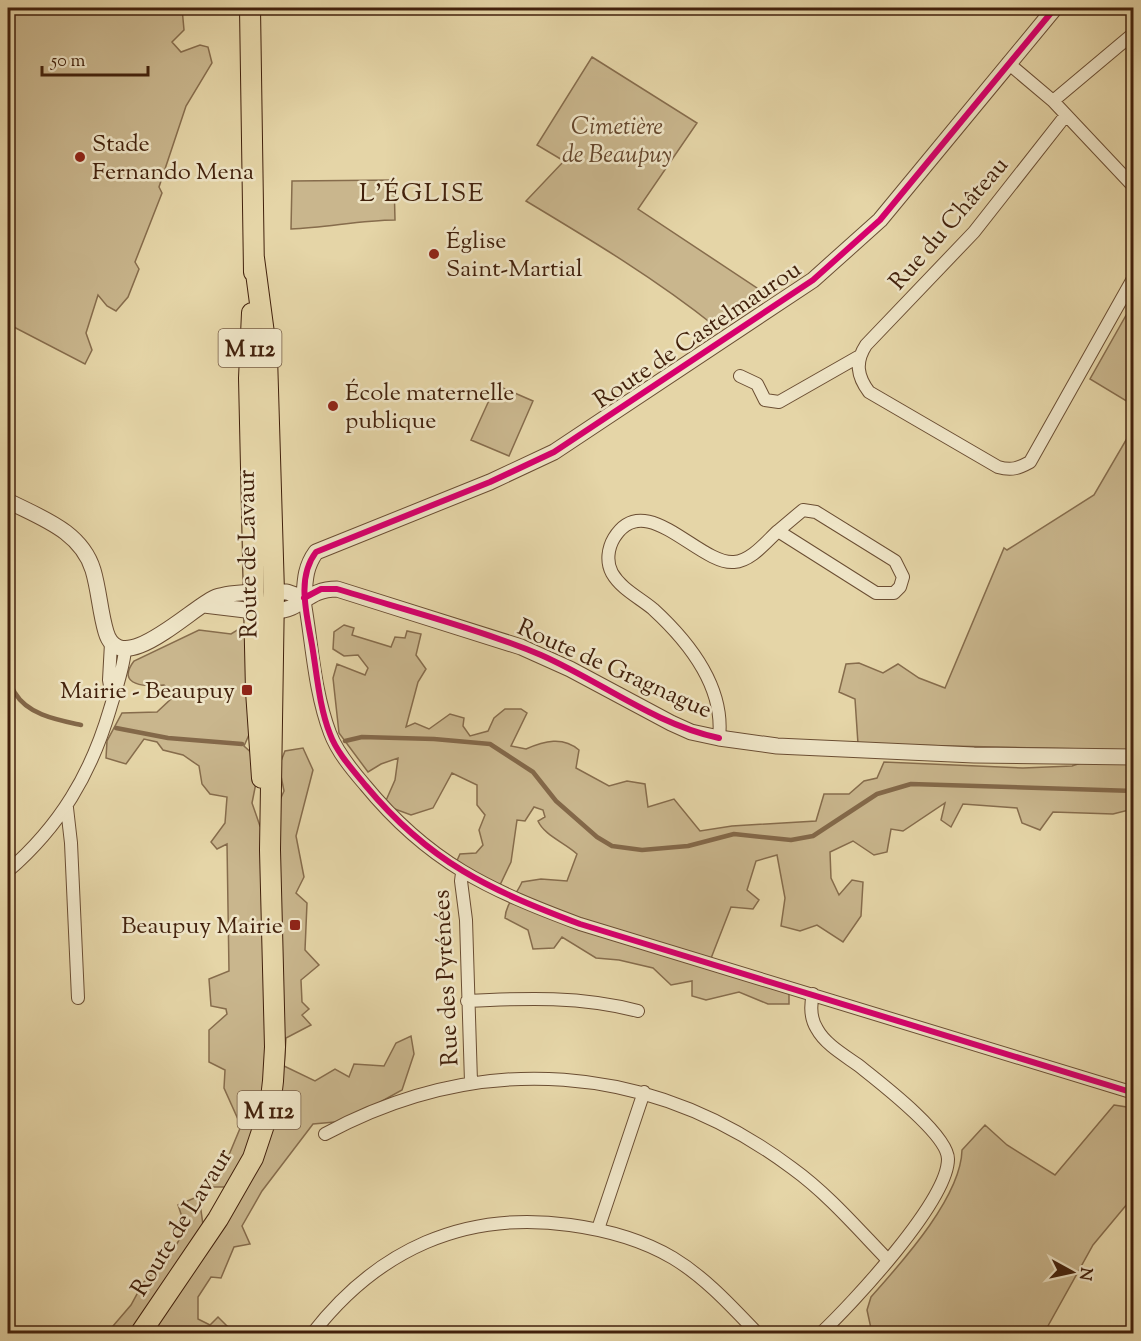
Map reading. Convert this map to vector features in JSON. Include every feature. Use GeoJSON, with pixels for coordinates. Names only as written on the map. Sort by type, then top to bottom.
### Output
{"type":"FeatureCollection","features":[{"type":"Feature","properties":{"kind":"main road","name":"Route de Lavaur"},"geometry":{"type":"LineString","coordinates":[[250,8],[254,258],[249,378],[256,690],[270,850]]}},
{"type":"Feature","properties":{"kind":"main road","name":"Route de Lavaur"},"geometry":{"type":"LineString","coordinates":[[140,1334],[232,1196],[253,1158],[270,1107],[275,1047],[270,850],[275,602],[267,356],[254,258]]}},
{"type":"Feature","properties":{"kind":"main road"},"geometry":{"type":"LineString","coordinates":[[254,602],[275,602]]}},
{"type":"Feature","properties":{"kind":"street","name":"Route de Castelmaurou"},"geometry":{"type":"LineString","coordinates":[[304,598],[306,572],[316,552],[490,482],[554,452],[813,280],[880,220],[1055,8]]}},
{"type":"Feature","properties":{"kind":"street"},"geometry":{"type":"LineString","coordinates":[[1053,101],[1134,33]]}},
{"type":"Feature","properties":{"kind":"street"},"geometry":{"type":"LineString","coordinates":[[1008,63],[1053,101],[1134,188]]}},
{"type":"Feature","properties":{"kind":"street","name":"Rue du Château"},"geometry":{"type":"LineString","coordinates":[[740,376],[757,384],[765,400],[779,402],[858,357],[866,345],[974,232],[1066,115]]}},
{"type":"Feature","properties":{"kind":"street"},"geometry":{"type":"LineString","coordinates":[[858,357],[858,371],[869,392],[998,467],[1010,471],[1030,462],[1134,277]]}},
{"type":"Feature","properties":{"kind":"street"},"geometry":{"type":"LineString","coordinates":[[8,501],[60,529],[80,543],[93,571],[111,643],[109,680],[113,701]]}},
{"type":"Feature","properties":{"kind":"street"},"geometry":{"type":"LineString","coordinates":[[719,738],[721,720],[714,688],[677,634],[652,608],[621,584],[612,573],[609,564],[612,541],[619,530],[628,523],[651,522],[715,557],[735,562],[746,560],[778,531],[803,510],[816,512],[895,561],[903,577],[900,587],[894,593],[876,593],[778,531]]}},
{"type":"Feature","properties":{"kind":"street","name":"Route de Gragnague"},"geometry":{"type":"LineString","coordinates":[[275,602],[287,592],[304,598],[321,589],[337,589],[520,647],[570,669],[663,720],[691,732],[719,738],[777,746],[974,755],[1134,757]]}},
{"type":"Feature","properties":{"kind":"street"},"geometry":{"type":"LineString","coordinates":[[304,598],[330,735],[352,770],[389,813],[462,873],[513,899],[580,924],[1134,1093]]}},
{"type":"Feature","properties":{"kind":"street"},"geometry":{"type":"LineString","coordinates":[[111,643],[125,650],[145,645],[190,612],[204,605],[254,602]]}},
{"type":"Feature","properties":{"kind":"street"},"geometry":{"type":"LineString","coordinates":[[8,871],[32,849],[67,808],[102,737],[125,650]]}},
{"type":"Feature","properties":{"kind":"street"},"geometry":{"type":"LineString","coordinates":[[67,808],[71,843],[78,998]]}},
{"type":"Feature","properties":{"kind":"street","name":"Rue des Pyrénées"},"geometry":{"type":"LineString","coordinates":[[462,873],[471,1082]]}},
{"type":"Feature","properties":{"kind":"street"},"geometry":{"type":"LineString","coordinates":[[813,994],[811,1015],[822,1038],[903,1104],[939,1137],[948,1156],[945,1174],[933,1198],[887,1260],[820,1334]]}},
{"type":"Feature","properties":{"kind":"street"},"geometry":{"type":"LineString","coordinates":[[467,1000],[556,998],[592,1001],[638,1011]]}},
{"type":"Feature","properties":{"kind":"street"},"geometry":{"type":"LineString","coordinates":[[325,1134],[377,1108],[471,1082],[549,1080],[644,1092],[721,1122],[769,1151],[810,1182],[887,1260]]}},
{"type":"Feature","properties":{"kind":"street"},"geometry":{"type":"LineString","coordinates":[[598,1229],[644,1092]]}},
{"type":"Feature","properties":{"kind":"street"},"geometry":{"type":"LineString","coordinates":[[312,1334],[341,1299],[368,1277],[414,1247],[438,1235],[506,1221],[530,1220],[598,1229],[642,1243],[673,1258],[709,1285],[758,1334]]}},
{"type":"Feature","properties":{"kind":"green space","name":"Stade Fernando Mena"},"geometry":{"type":"Polygon","coordinates":[[[8,8],[182,8],[184,30],[172,42],[181,52],[200,45],[208,47],[212,63],[186,106],[159,187],[162,193],[135,262],[139,269],[128,297],[116,311],[107,306],[98,295],[86,333],[92,350],[85,364],[8,324],[8,8]]]}},
{"type":"Feature","properties":{"kind":"green space","name":"Cimetière de Beaupuy"},"geometry":{"type":"Polygon","coordinates":[[[592,57],[697,123],[638,209],[766,294],[716,327],[647,276],[526,201],[564,161],[537,145],[592,57]]]}},
{"type":"Feature","properties":{"kind":"green space"},"geometry":{"type":"Polygon","coordinates":[[[394,180],[395,220],[291,229],[292,181],[394,180]]]}},
{"type":"Feature","properties":{"kind":"green space"},"geometry":{"type":"Polygon","coordinates":[[[1133,303],[1133,405],[1090,379],[1133,303]]]}},
{"type":"Feature","properties":{"kind":"green space"},"geometry":{"type":"Polygon","coordinates":[[[496,385],[533,401],[509,456],[471,440],[496,385]]]}},
{"type":"Feature","properties":{"kind":"green space"},"geometry":{"type":"Polygon","coordinates":[[[1133,428],[1133,750],[858,744],[855,699],[839,692],[846,664],[859,663],[883,673],[898,664],[919,678],[945,688],[1004,548],[1007,550],[1094,495],[1133,428]]]}},
{"type":"Feature","properties":{"kind":"green space"},"geometry":{"type":"Polygon","coordinates":[[[344,625],[354,628],[352,635],[391,647],[395,637],[405,638],[407,631],[421,634],[416,655],[426,669],[418,682],[406,727],[415,723],[429,729],[450,714],[464,718],[463,726],[470,736],[488,731],[494,718],[505,709],[521,709],[527,713],[511,746],[526,749],[560,741],[573,746],[579,750],[576,768],[609,786],[627,781],[645,784],[648,807],[674,799],[700,831],[732,826],[816,821],[824,794],[849,794],[864,781],[877,778],[884,762],[1023,768],[1072,766],[1087,761],[1133,764],[1133,809],[1113,814],[1053,812],[1040,830],[1022,823],[1017,808],[963,804],[951,827],[941,820],[945,803],[903,831],[891,829],[887,852],[874,855],[853,841],[830,852],[831,878],[839,895],[852,880],[863,882],[861,916],[843,942],[817,925],[800,931],[781,926],[785,898],[777,855],[756,861],[747,890],[759,900],[753,909],[731,907],[708,966],[789,992],[789,1004],[768,1004],[739,992],[706,1000],[692,996],[692,981],[671,985],[653,968],[619,960],[596,958],[562,937],[554,948],[533,949],[528,930],[505,918],[509,904],[522,882],[541,879],[567,881],[577,854],[541,826],[538,821],[545,817],[543,810],[534,807],[525,821],[517,820],[511,862],[500,885],[455,865],[460,854],[476,853],[483,845],[479,830],[485,815],[477,805],[477,785],[452,773],[433,808],[411,815],[384,805],[395,780],[398,758],[368,772],[339,733],[333,678],[337,664],[365,675],[368,668],[358,655],[344,656],[333,649],[334,632],[344,625]]]}},
{"type":"Feature","properties":{"kind":"green space"},"geometry":{"type":"Polygon","coordinates":[[[244,626],[252,728],[244,746],[255,756],[256,783],[252,803],[260,826],[278,828],[276,809],[284,791],[279,766],[285,751],[303,748],[313,770],[296,836],[304,877],[296,893],[307,903],[305,950],[319,965],[301,980],[302,1002],[309,1009],[302,1015],[311,1025],[286,1038],[284,1066],[315,1081],[335,1069],[349,1077],[354,1064],[384,1066],[396,1043],[411,1036],[414,1054],[402,1090],[346,1121],[313,1124],[262,1191],[242,1226],[250,1244],[234,1247],[221,1278],[211,1277],[198,1297],[198,1319],[210,1325],[218,1317],[234,1333],[107,1333],[131,1305],[143,1283],[168,1258],[186,1229],[178,1205],[199,1196],[204,1232],[234,1199],[225,1187],[210,1187],[206,1179],[226,1162],[241,1126],[224,1088],[225,1070],[209,1062],[209,1030],[227,1014],[226,1009],[211,1006],[209,979],[229,971],[227,844],[217,849],[211,842],[225,823],[227,797],[210,794],[202,784],[199,766],[183,755],[163,750],[157,742],[144,739],[126,764],[106,758],[107,741],[122,713],[157,712],[171,699],[180,697],[164,685],[142,685],[131,680],[128,676],[129,669],[134,661],[199,630],[231,634],[244,626]]]}},
{"type":"Feature","properties":{"kind":"green space"},"geometry":{"type":"Polygon","coordinates":[[[1114,1105],[1133,1108],[1133,1197],[1093,1245],[1044,1333],[872,1333],[867,1310],[871,1297],[928,1228],[952,1188],[962,1150],[985,1125],[1007,1145],[1055,1175],[1114,1105]]]}},
{"type":"Feature","properties":{"kind":"waterway"},"geometry":{"type":"LineString","coordinates":[[8,666],[13,690],[28,707],[44,715],[81,725]]}},
{"type":"Feature","properties":{"kind":"waterway"},"geometry":{"type":"LineString","coordinates":[[116,728],[168,738],[242,744]]}},
{"type":"Feature","properties":{"kind":"waterway"},"geometry":{"type":"LineString","coordinates":[[345,741],[362,737],[434,739],[490,744],[533,772],[556,801],[597,837],[612,846],[642,850],[688,846],[734,834],[791,840],[813,836],[877,794],[911,784],[1134,791]]}},
{"type":"Feature","properties":{"kind":"cycle path"},"geometry":{"type":"LineString","coordinates":[[1055,8],[880,220],[813,280],[554,452],[490,482],[316,552],[306,573],[305,597],[321,701],[326,723],[337,748],[390,813],[438,855],[463,871],[518,899],[580,924],[1134,1093]]}},
{"type":"Feature","properties":{"kind":"cycle path"},"geometry":{"type":"LineString","coordinates":[[304,598],[321,589],[337,589],[492,637],[541,655],[672,723],[719,738]]}},
{"type":"Feature","properties":{"kind":"place","name":"Stade Fernando Mena"},"geometry":{"type":"Point","coordinates":[80,157]}},
{"type":"Feature","properties":{"kind":"place","name":"Église Saint-Martial"},"geometry":{"type":"Point","coordinates":[434,254]}},
{"type":"Feature","properties":{"kind":"place","name":"École maternelle publique"},"geometry":{"type":"Point","coordinates":[333,406]}},
{"type":"Feature","properties":{"kind":"place","name":"Mairie - Beaupuy"},"geometry":{"type":"Point","coordinates":[247,690]}},
{"type":"Feature","properties":{"kind":"place","name":"Beaupuy Mairie"},"geometry":{"type":"Point","coordinates":[295,925]}},
{"type":"Feature","properties":{"kind":"district","name":"L'ÉGLISE"},"geometry":{"type":"Point","coordinates":[422,192]}}]}
